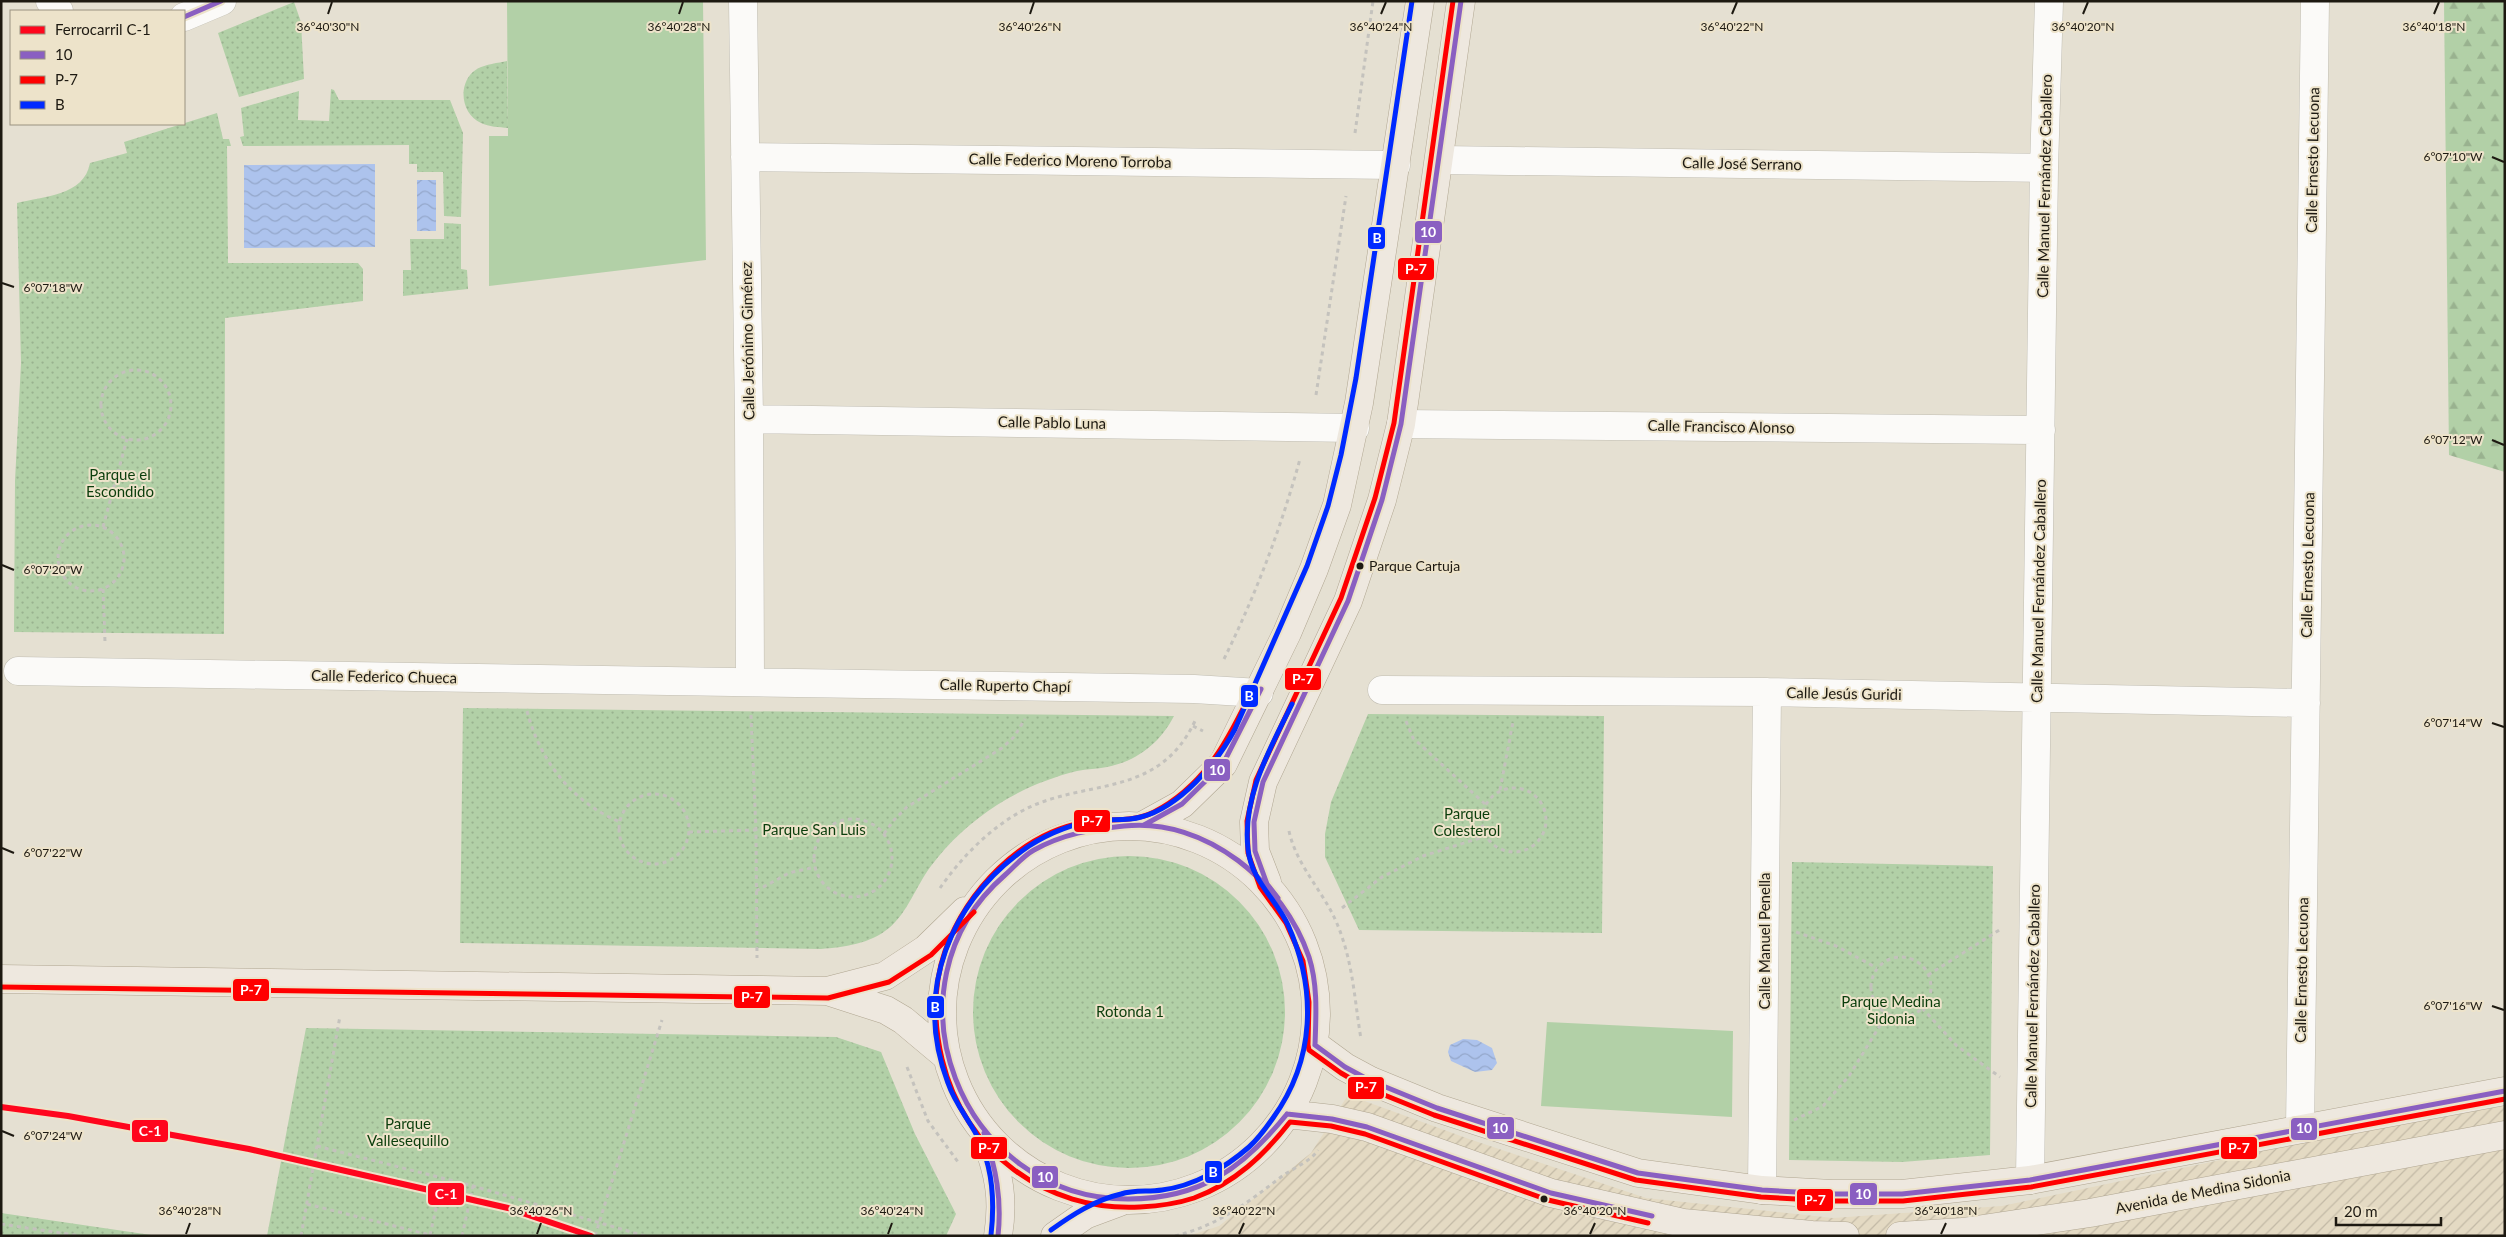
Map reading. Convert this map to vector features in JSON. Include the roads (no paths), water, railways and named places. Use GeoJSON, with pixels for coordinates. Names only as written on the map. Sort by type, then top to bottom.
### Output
{"type":"FeatureCollection","features":[{"type":"Feature","properties":{"kind":"main road"},"geometry":{"type":"LineString","coordinates":[[1144,825],[1182,804],[1223,764],[1259,693],[1314,569],[1336,504],[1355,428],[1420,1]]}},
{"type":"Feature","properties":{"kind":"main road"},"geometry":{"type":"LineString","coordinates":[[1267,884],[1255,851],[1254,822],[1263,782],[1348,601],[1382,500],[1401,424],[1440,160],[1461,1]]}},
{"type":"Feature","properties":{"kind":"main road"},"geometry":{"type":"LineString","coordinates":[[1,979],[827,991],[884,976],[926,949],[1030,852],[1085,830],[1144,825],[1190,834],[1231,854],[1267,884],[1293,919],[1310,959],[1317,1002],[1314,1046],[1304,1081],[1288,1114],[1256,1151],[1217,1180],[1171,1196],[1123,1201],[1084,1196],[1046,1182],[1013,1161],[984,1133]]}},
{"type":"Feature","properties":{"kind":"main road"},"geometry":{"type":"LineString","coordinates":[[986,891],[962,928],[947,969],[941,1012],[946,1056],[961,1096],[984,1133],[998,1171],[1002,1210],[998,1236]]}},
{"type":"Feature","properties":{"kind":"main road"},"geometry":{"type":"LineString","coordinates":[[827,991],[886,1010],[903,1020],[946,1056]]}},
{"type":"Feature","properties":{"kind":"main road"},"geometry":{"type":"LineString","coordinates":[[1314,1046],[1345,1067],[1372,1081],[1437,1108],[1638,1173],[1762,1190],[1902,1194],[2030,1180],[2505,1091]]}},
{"type":"Feature","properties":{"kind":"main road"},"geometry":{"type":"LineString","coordinates":[[1288,1114],[1332,1119],[1367,1127],[1551,1194],[1682,1223],[1812,1235],[1845,1236]]}},
{"type":"Feature","properties":{"kind":"main road","name":"Avenida de Medina Sidonia"},"geometry":{"type":"LineString","coordinates":[[1900,1236],[1963,1232],[2090,1213],[2505,1134]]}},
{"type":"Feature","properties":{"kind":"main road"},"geometry":{"type":"LineString","coordinates":[[1055,1236],[1085,1215],[1123,1201]]}},
{"type":"Feature","properties":{"kind":"street"},"geometry":{"type":"LineString","coordinates":[[185,17],[222,1]]}},
{"type":"Feature","properties":{"kind":"street","name":"Calle Jerónimo Giménez"},"geometry":{"type":"LineString","coordinates":[[743,1],[749,419],[750,682]]}},
{"type":"Feature","properties":{"kind":"street","name":"Calle Manuel Fernández Caballero"},"geometry":{"type":"LineString","coordinates":[[2030,1180],[2044,168],[2049,1]]}},
{"type":"Feature","properties":{"kind":"street","name":"Calle Ernesto Lecuona"},"geometry":{"type":"LineString","coordinates":[[2300,1129],[2316,1]]}},
{"type":"Feature","properties":{"kind":"street","name":"Calle Federico Moreno Torroba"},"geometry":{"type":"LineString","coordinates":[[745,157],[1396,166]]}},
{"type":"Feature","properties":{"kind":"street","name":"Calle José Serrano"},"geometry":{"type":"LineString","coordinates":[[1440,160],[2044,168]]}},
{"type":"Feature","properties":{"kind":"street","name":"Calle Pablo Luna"},"geometry":{"type":"LineString","coordinates":[[749,419],[1355,428]]}},
{"type":"Feature","properties":{"kind":"street","name":"Calle Francisco Alonso"},"geometry":{"type":"LineString","coordinates":[[1401,424],[2041,430]]}},
{"type":"Feature","properties":{"kind":"street","name":"Calle Federico Chueca"},"geometry":{"type":"LineString","coordinates":[[18,671],[750,682]]}},
{"type":"Feature","properties":{"kind":"street","name":"Calle Ruperto Chapí"},"geometry":{"type":"LineString","coordinates":[[750,682],[1209,690],[1259,693]]}},
{"type":"Feature","properties":{"kind":"street","name":"Calle Jesús Guridi"},"geometry":{"type":"LineString","coordinates":[[1389,690],[1768,692],[2306,703]]}},
{"type":"Feature","properties":{"kind":"street","name":"Calle Manuel Penella"},"geometry":{"type":"LineString","coordinates":[[1762,1190],[1768,692]]}},
{"type":"Feature","properties":{"kind":"water"},"geometry":{"type":"Polygon","coordinates":[[[375,164],[375,247],[244,248],[244,165],[375,164]]]}},
{"type":"Feature","properties":{"kind":"water"},"geometry":{"type":"Polygon","coordinates":[[[417,180],[436,180],[436,231],[417,231],[417,180]]]}},
{"type":"Feature","properties":{"kind":"water"},"geometry":{"type":"Polygon","coordinates":[[[1463,1039],[1477,1040],[1492,1048],[1497,1063],[1492,1070],[1475,1072],[1451,1061],[1448,1052],[1450,1045],[1463,1039]]]}},
{"type":"Feature","properties":{"kind":"rail line","name":"C-1"},"geometry":{"type":"LineString","coordinates":[[1,1107],[68,1116],[249,1149],[508,1208],[591,1236]]}},
{"type":"Feature","properties":{"kind":"place","name":"Parque Cartuja"},"geometry":{"type":"Point","coordinates":[1360,566]}},
{"type":"Feature","properties":{"kind":"park label","name":"Parque el Escondido"},"geometry":{"type":"Point","coordinates":[120,484]}},
{"type":"Feature","properties":{"kind":"park label","name":"Parque Colesterol"},"geometry":{"type":"Point","coordinates":[1467,822]}},
{"type":"Feature","properties":{"kind":"park label","name":"Parque San Luis"},"geometry":{"type":"Point","coordinates":[814,830]}},
{"type":"Feature","properties":{"kind":"park label","name":"Parque Medina Sidonia"},"geometry":{"type":"Point","coordinates":[1891,1010]}},
{"type":"Feature","properties":{"kind":"park label","name":"Rotonda 1"},"geometry":{"type":"Point","coordinates":[1130,1012]}},
{"type":"Feature","properties":{"kind":"park label","name":"Parque Vallesequillo"},"geometry":{"type":"Point","coordinates":[408,1132]}}]}
